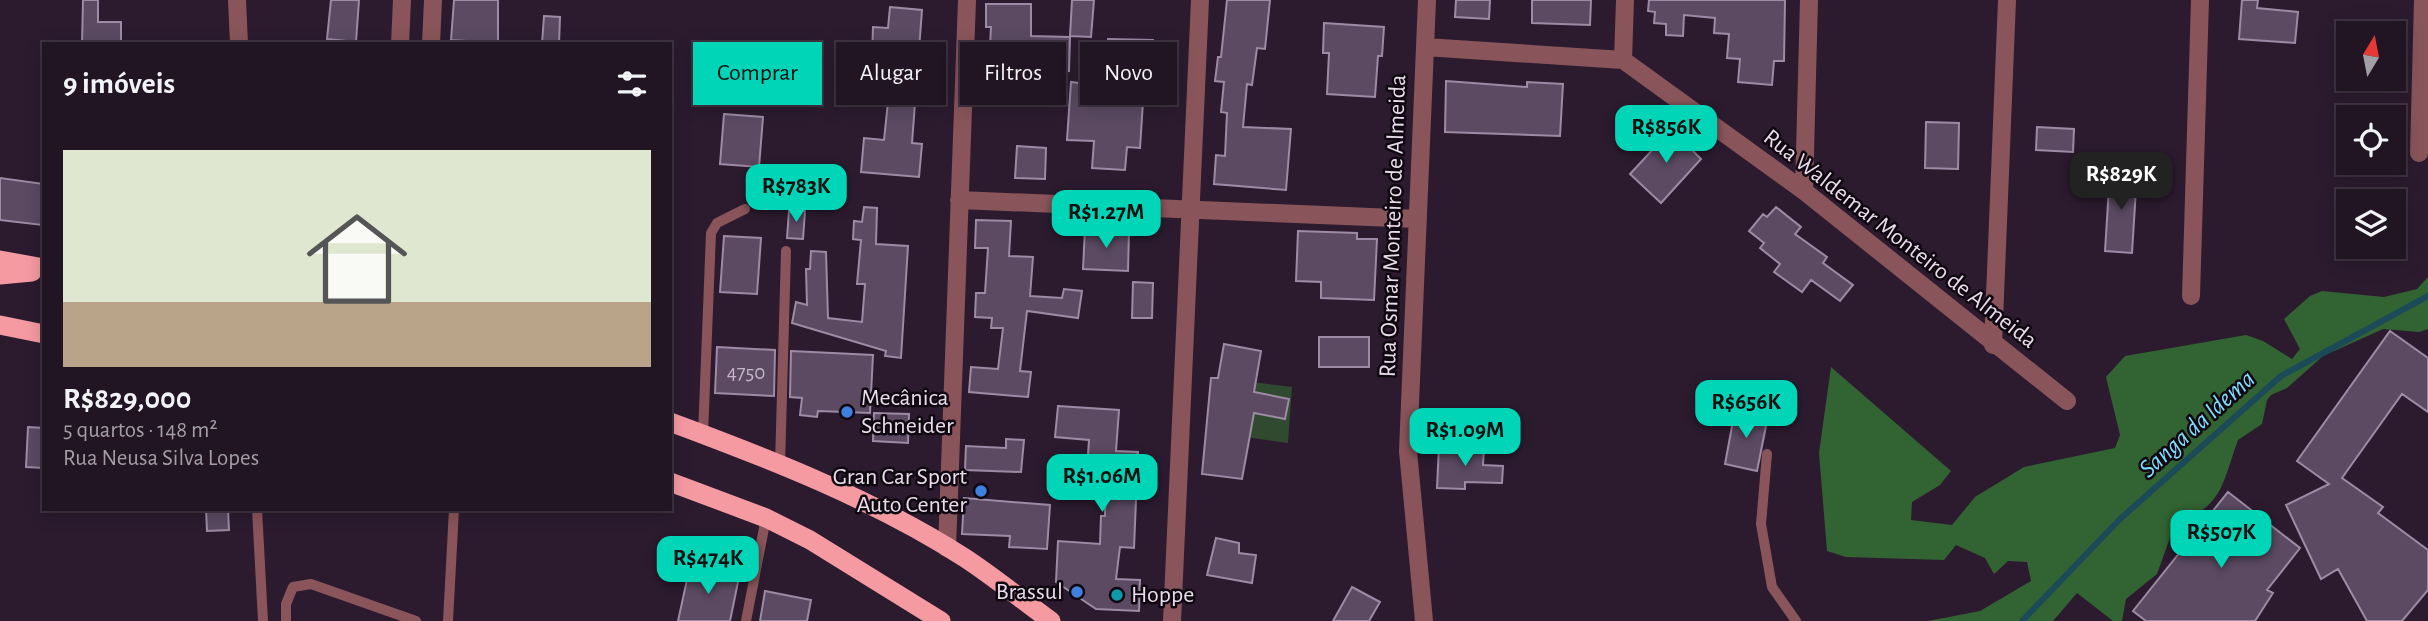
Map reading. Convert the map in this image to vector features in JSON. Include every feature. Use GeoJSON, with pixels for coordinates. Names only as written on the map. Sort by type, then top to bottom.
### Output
{"type":"FeatureCollection","features":[{"type":"Feature","properties":{"kind":"highway"},"geometry":{"type":"LineString","coordinates":[[0,260],[42,270]]}},
{"type":"Feature","properties":{"kind":"highway"},"geometry":{"type":"LineString","coordinates":[[0,275],[42,270]]}},
{"type":"Feature","properties":{"kind":"highway"},"geometry":{"type":"LineString","coordinates":[[0,325],[42,334]]}},
{"type":"Feature","properties":{"kind":"highway"},"geometry":{"type":"LineString","coordinates":[[672,423],[780,465],[879,512],[947,548],[1051,621]]}},
{"type":"Feature","properties":{"kind":"highway"},"geometry":{"type":"LineString","coordinates":[[672,483],[766,519],[860,569],[941,621]]}},
{"type":"Feature","properties":{"kind":"street"},"geometry":{"type":"LineString","coordinates":[[237,0],[239,42]]}},
{"type":"Feature","properties":{"kind":"street"},"geometry":{"type":"LineString","coordinates":[[400,42],[402,0]]}},
{"type":"Feature","properties":{"kind":"street"},"geometry":{"type":"LineString","coordinates":[[431,42],[433,0]]}},
{"type":"Feature","properties":{"kind":"street"},"geometry":{"type":"LineString","coordinates":[[947,548],[967,0]]}},
{"type":"Feature","properties":{"kind":"street"},"geometry":{"type":"LineString","coordinates":[[1172,621],[1200,0]]}},
{"type":"Feature","properties":{"kind":"street","name":"Rua Osmar Monteiro de Almeida"},"geometry":{"type":"LineString","coordinates":[[1424,621],[1408,451],[1427,0]]}},
{"type":"Feature","properties":{"kind":"street"},"geometry":{"type":"LineString","coordinates":[[1425,47],[1623,60],[1625,0]]}},
{"type":"Feature","properties":{"kind":"street"},"geometry":{"type":"LineString","coordinates":[[1804,191],[1809,0]]}},
{"type":"Feature","properties":{"kind":"street"},"geometry":{"type":"LineString","coordinates":[[1993,345],[2007,0]]}},
{"type":"Feature","properties":{"kind":"street"},"geometry":{"type":"LineString","coordinates":[[2191,296],[2200,0]]}},
{"type":"Feature","properties":{"kind":"street"},"geometry":{"type":"LineString","coordinates":[[2419,153],[2423,0]]}},
{"type":"Feature","properties":{"kind":"street","name":"Rua Waldemar Monteiro de Almeida"},"geometry":{"type":"LineString","coordinates":[[1623,60],[1804,191],[1993,345],[2067,401]]}},
{"type":"Feature","properties":{"kind":"street"},"geometry":{"type":"LineString","coordinates":[[959,200],[1418,219]]}},
{"type":"Feature","properties":{"kind":"lane"},"geometry":{"type":"LineString","coordinates":[[703,435],[711,233],[717,223],[745,209]]}},
{"type":"Feature","properties":{"kind":"lane"},"geometry":{"type":"LineString","coordinates":[[780,465],[786,251]]}},
{"type":"Feature","properties":{"kind":"lane"},"geometry":{"type":"LineString","coordinates":[[1767,454],[1761,524],[1772,587],[1796,621]]}},
{"type":"Feature","properties":{"kind":"lane"},"geometry":{"type":"LineString","coordinates":[[257,511],[263,621]]}},
{"type":"Feature","properties":{"kind":"lane"},"geometry":{"type":"LineString","coordinates":[[448,621],[454,511]]}},
{"type":"Feature","properties":{"kind":"lane"},"geometry":{"type":"LineString","coordinates":[[746,621],[766,519]]}},
{"type":"Feature","properties":{"kind":"lane"},"geometry":{"type":"LineString","coordinates":[[286,621],[286,604],[293,587],[311,584],[416,621]]}},
{"type":"Feature","properties":{"kind":"green space"},"geometry":{"type":"Polygon","coordinates":[[[2428,277],[2428,329],[2419,332],[2383,329],[2323,356],[2287,388],[2271,395],[2267,400],[2262,424],[2238,440],[2224,481],[2212,502],[2203,510],[2175,524],[2157,574],[2126,599],[2122,621],[2113,621],[2077,593],[2053,621],[1928,621],[1980,611],[2031,581],[2027,562],[2008,561],[1994,574],[1985,558],[1956,545],[1944,560],[1846,557],[1827,551],[1819,453],[1831,367],[1951,471],[1940,485],[1912,502],[1911,520],[1952,525],[1975,497],[2024,467],[2115,448],[2120,435],[2106,377],[2125,356],[2246,335],[2263,341],[2292,359],[2300,349],[2284,319],[2310,296],[2322,291],[2384,297],[2417,289],[2428,277]]]}},
{"type":"Feature","properties":{"kind":"green space"},"geometry":{"type":"Polygon","coordinates":[[[1221,378],[1292,387],[1288,443],[1217,433],[1221,378]]]}},
{"type":"Feature","properties":{"kind":"building"},"geometry":{"type":"Polygon","coordinates":[[[83,0],[98,0],[98,22],[121,22],[121,42],[82,42],[83,0]]]}},
{"type":"Feature","properties":{"kind":"building"},"geometry":{"type":"Polygon","coordinates":[[[331,0],[359,0],[356,42],[327,39],[331,0]]]}},
{"type":"Feature","properties":{"kind":"building"},"geometry":{"type":"Polygon","coordinates":[[[454,0],[498,0],[498,42],[451,40],[454,0]]]}},
{"type":"Feature","properties":{"kind":"building"},"geometry":{"type":"Polygon","coordinates":[[[1072,0],[1094,0],[1091,37],[1070,36],[1072,0]]]}},
{"type":"Feature","properties":{"kind":"building"},"geometry":{"type":"Polygon","coordinates":[[[1227,0],[1270,0],[1265,49],[1257,48],[1252,85],[1247,84],[1243,127],[1291,129],[1286,190],[1214,184],[1216,155],[1225,156],[1227,113],[1221,112],[1224,82],[1215,81],[1218,57],[1221,57],[1227,0]]]}},
{"type":"Feature","properties":{"kind":"building"},"geometry":{"type":"Polygon","coordinates":[[[1456,0],[1490,0],[1489,19],[1455,17],[1456,0]]]}},
{"type":"Feature","properties":{"kind":"building"},"geometry":{"type":"Polygon","coordinates":[[[1532,0],[1591,0],[1590,25],[1532,23],[1532,0]]]}},
{"type":"Feature","properties":{"kind":"building"},"geometry":{"type":"Polygon","coordinates":[[[1649,0],[1785,0],[1784,61],[1774,61],[1772,85],[1738,82],[1740,59],[1727,58],[1729,34],[1714,33],[1715,18],[1684,15],[1683,36],[1666,35],[1666,24],[1654,23],[1655,12],[1648,11],[1649,0]]]}},
{"type":"Feature","properties":{"kind":"building"},"geometry":{"type":"Polygon","coordinates":[[[2242,0],[2258,0],[2257,8],[2298,12],[2295,43],[2239,39],[2242,0]]]}},
{"type":"Feature","properties":{"kind":"building"},"geometry":{"type":"Polygon","coordinates":[[[986,4],[1031,4],[1031,36],[1070,37],[1069,71],[1066,71],[1066,42],[990,42],[991,27],[986,27],[986,4]]]}},
{"type":"Feature","properties":{"kind":"building"},"geometry":{"type":"Polygon","coordinates":[[[890,7],[922,10],[920,42],[872,42],[873,27],[888,28],[890,7]]]}},
{"type":"Feature","properties":{"kind":"building"},"geometry":{"type":"Polygon","coordinates":[[[544,16],[560,17],[559,42],[542,42],[544,16]]]}},
{"type":"Feature","properties":{"kind":"building"},"geometry":{"type":"Polygon","coordinates":[[[1324,23],[1384,27],[1382,56],[1378,56],[1375,97],[1327,94],[1329,53],[1323,53],[1324,23]]]}},
{"type":"Feature","properties":{"kind":"building"},"geometry":{"type":"Polygon","coordinates":[[[1108,39],[1153,40],[1153,42],[1108,42],[1108,39]]]}},
{"type":"Feature","properties":{"kind":"building"},"geometry":{"type":"Polygon","coordinates":[[[1446,81],[1527,87],[1527,82],[1563,84],[1560,136],[1445,132],[1446,81]]]}},
{"type":"Feature","properties":{"kind":"building"},"geometry":{"type":"Polygon","coordinates":[[[1071,82],[1080,83],[1080,105],[1143,105],[1140,148],[1127,147],[1125,170],[1092,168],[1094,141],[1067,140],[1071,82]]]}},
{"type":"Feature","properties":{"kind":"building"},"geometry":{"type":"Polygon","coordinates":[[[888,105],[915,105],[912,143],[922,144],[919,177],[861,172],[864,138],[884,140],[888,105]]]}},
{"type":"Feature","properties":{"kind":"building"},"geometry":{"type":"Polygon","coordinates":[[[724,114],[763,117],[759,167],[720,164],[724,114]]]}},
{"type":"Feature","properties":{"kind":"building"},"geometry":{"type":"Polygon","coordinates":[[[1926,122],[1959,123],[1958,169],[1925,168],[1926,122]]]}},
{"type":"Feature","properties":{"kind":"building"},"geometry":{"type":"Polygon","coordinates":[[[1667,125],[1701,159],[1661,203],[1630,174],[1658,144],[1653,138],[1667,125]]]}},
{"type":"Feature","properties":{"kind":"building"},"geometry":{"type":"Polygon","coordinates":[[[2037,127],[2074,129],[2073,152],[2036,150],[2037,127]]]}},
{"type":"Feature","properties":{"kind":"building"},"geometry":{"type":"Polygon","coordinates":[[[1017,146],[1046,148],[1045,179],[1015,178],[1017,146]]]}},
{"type":"Feature","properties":{"kind":"building"},"geometry":{"type":"Polygon","coordinates":[[[2110,171],[2137,173],[2132,253],[2105,251],[2110,171]]]}},
{"type":"Feature","properties":{"kind":"building"},"geometry":{"type":"Polygon","coordinates":[[[0,178],[42,184],[42,225],[0,220],[0,178]]]}},
{"type":"Feature","properties":{"kind":"building"},"geometry":{"type":"Polygon","coordinates":[[[864,207],[877,208],[876,244],[908,246],[901,358],[885,356],[886,351],[792,323],[796,302],[807,305],[806,269],[810,269],[811,251],[826,252],[828,318],[862,322],[865,284],[857,284],[861,240],[853,239],[854,221],[862,222],[864,207]]]}},
{"type":"Feature","properties":{"kind":"building"},"geometry":{"type":"Polygon","coordinates":[[[1776,207],[1801,227],[1795,234],[1827,257],[1823,263],[1853,285],[1840,301],[1811,280],[1802,292],[1774,272],[1780,264],[1760,248],[1764,243],[1749,231],[1763,214],[1767,217],[1776,207]]]}},
{"type":"Feature","properties":{"kind":"building"},"geometry":{"type":"Polygon","coordinates":[[[789,210],[805,211],[803,239],[787,238],[789,210]]]}},
{"type":"Feature","properties":{"kind":"building"},"geometry":{"type":"Polygon","coordinates":[[[976,220],[1011,221],[1009,256],[1033,257],[1030,296],[1062,298],[1064,289],[1082,291],[1078,318],[1027,311],[1020,371],[1031,372],[1028,397],[969,392],[971,367],[998,369],[1003,328],[991,328],[992,318],[975,317],[976,293],[985,293],[988,248],[975,248],[976,220]]]}},
{"type":"Feature","properties":{"kind":"building"},"geometry":{"type":"Polygon","coordinates":[[[1085,228],[1129,230],[1128,271],[1083,269],[1085,228]]]}},
{"type":"Feature","properties":{"kind":"building"},"geometry":{"type":"Polygon","coordinates":[[[1298,231],[1357,233],[1357,239],[1377,239],[1374,300],[1321,298],[1321,282],[1296,281],[1298,231]]]}},
{"type":"Feature","properties":{"kind":"building"},"geometry":{"type":"Polygon","coordinates":[[[724,236],[761,238],[757,294],[720,292],[724,236]]]}},
{"type":"Feature","properties":{"kind":"building"},"geometry":{"type":"Polygon","coordinates":[[[1133,282],[1153,283],[1152,318],[1132,318],[1133,282]]]}},
{"type":"Feature","properties":{"kind":"building"},"geometry":{"type":"Polygon","coordinates":[[[2390,331],[2428,358],[2428,412],[2402,394],[2342,478],[2383,507],[2378,513],[2428,550],[2428,590],[2402,621],[2367,621],[2338,569],[2321,579],[2286,505],[2329,484],[2297,461],[2390,331]]]}},
{"type":"Feature","properties":{"kind":"building"},"geometry":{"type":"Polygon","coordinates":[[[1319,337],[1369,337],[1369,367],[1319,367],[1319,337]]]}},
{"type":"Feature","properties":{"kind":"building"},"geometry":{"type":"Polygon","coordinates":[[[1224,344],[1261,351],[1254,392],[1289,399],[1285,419],[1254,413],[1242,479],[1202,474],[1211,378],[1218,378],[1224,344]]]}},
{"type":"Feature","properties":{"kind":"building"},"geometry":{"type":"Polygon","coordinates":[[[717,347],[775,350],[774,396],[715,393],[717,347]]]}},
{"type":"Feature","properties":{"kind":"building"},"geometry":{"type":"Polygon","coordinates":[[[791,351],[873,355],[870,413],[818,411],[817,417],[800,415],[802,398],[790,397],[791,351]]]}},
{"type":"Feature","properties":{"kind":"building"},"geometry":{"type":"Polygon","coordinates":[[[1762,384],[1788,389],[1783,412],[1758,407],[1762,384]]]}},
{"type":"Feature","properties":{"kind":"building"},"geometry":{"type":"Polygon","coordinates":[[[1058,406],[1119,410],[1116,451],[1138,452],[1134,548],[1120,547],[1116,579],[1140,580],[1139,611],[1096,609],[1056,582],[1058,541],[1100,544],[1101,516],[1105,516],[1106,471],[1087,470],[1089,440],[1055,437],[1058,406]]]}},
{"type":"Feature","properties":{"kind":"building"},"geometry":{"type":"Polygon","coordinates":[[[1735,410],[1768,416],[1757,471],[1725,464],[1735,410]]]}},
{"type":"Feature","properties":{"kind":"building"},"geometry":{"type":"Polygon","coordinates":[[[874,413],[909,414],[908,443],[873,441],[874,413]]]}},
{"type":"Feature","properties":{"kind":"building"},"geometry":{"type":"Polygon","coordinates":[[[28,427],[42,428],[42,468],[26,467],[28,427]]]}},
{"type":"Feature","properties":{"kind":"building"},"geometry":{"type":"Polygon","coordinates":[[[1006,439],[1024,440],[1021,472],[965,470],[966,446],[1006,448],[1006,439]]]}},
{"type":"Feature","properties":{"kind":"building"},"geometry":{"type":"Polygon","coordinates":[[[1439,446],[1484,448],[1483,465],[1503,466],[1502,483],[1465,482],[1465,489],[1437,488],[1439,446]]]}},
{"type":"Feature","properties":{"kind":"building"},"geometry":{"type":"Polygon","coordinates":[[[2228,492],[2300,548],[2267,590],[2273,593],[2255,621],[2146,621],[2133,611],[2228,492]]]}},
{"type":"Feature","properties":{"kind":"building"},"geometry":{"type":"Polygon","coordinates":[[[964,498],[1050,505],[1047,549],[1009,547],[1010,536],[962,534],[964,498]]]}},
{"type":"Feature","properties":{"kind":"building"},"geometry":{"type":"Polygon","coordinates":[[[206,511],[228,511],[229,530],[207,531],[206,511]]]}},
{"type":"Feature","properties":{"kind":"building"},"geometry":{"type":"Polygon","coordinates":[[[1216,538],[1239,543],[1239,553],[1256,555],[1252,583],[1207,575],[1216,538]]]}},
{"type":"Feature","properties":{"kind":"building"},"geometry":{"type":"Polygon","coordinates":[[[690,566],[739,577],[730,621],[678,621],[690,566]]]}},
{"type":"Feature","properties":{"kind":"building"},"geometry":{"type":"Polygon","coordinates":[[[1352,587],[1380,602],[1369,621],[1333,621],[1352,587]]]}},
{"type":"Feature","properties":{"kind":"building"},"geometry":{"type":"Polygon","coordinates":[[[765,591],[811,600],[807,621],[760,621],[765,591]]]}},
{"type":"Feature","properties":{"kind":"waterway","name":"Sanga da Idema"},"geometry":{"type":"LineString","coordinates":[[2022,621],[2120,519],[2281,376],[2428,296]]}},
{"type":"Feature","properties":{"kind":"place","name":"Mecânica Schneider"},"geometry":{"type":"Point","coordinates":[847,412]}},
{"type":"Feature","properties":{"kind":"place","name":"Gran Car Sport Auto Center"},"geometry":{"type":"Point","coordinates":[981,491]}},
{"type":"Feature","properties":{"kind":"place","name":"Brassul"},"geometry":{"type":"Point","coordinates":[1077,592]}},
{"type":"Feature","properties":{"kind":"place","name":"Hoppe"},"geometry":{"type":"Point","coordinates":[1117,595]}}]}
